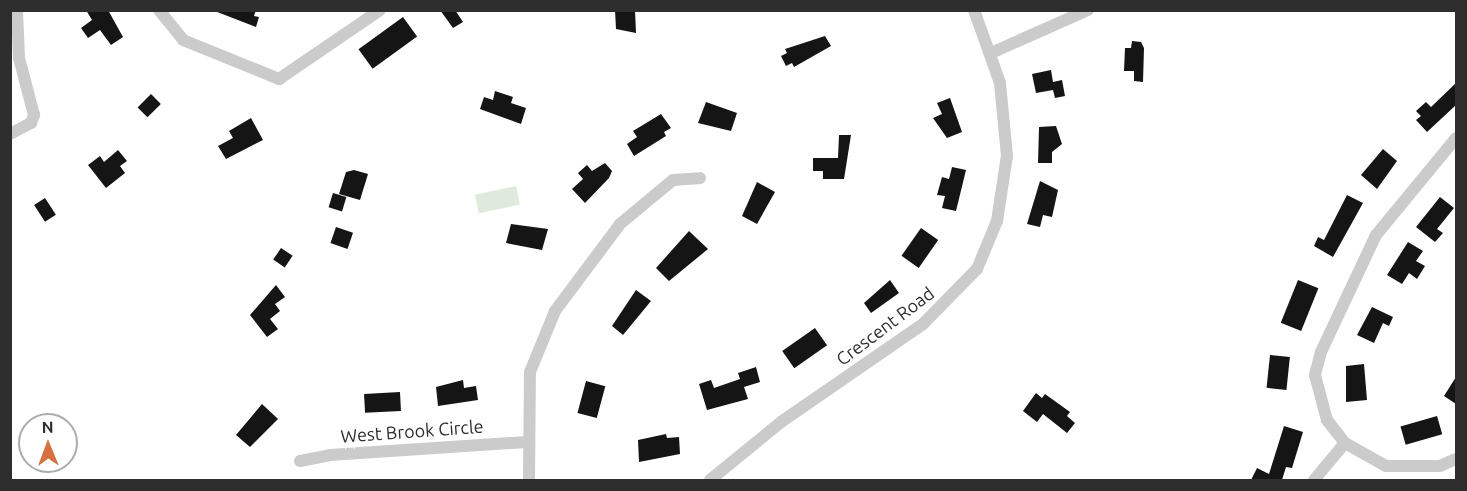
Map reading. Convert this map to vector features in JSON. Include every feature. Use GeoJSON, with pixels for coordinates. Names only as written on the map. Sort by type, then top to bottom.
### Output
{"type":"FeatureCollection","features":[{"type":"Feature","properties":{"kind":"street"},"geometry":{"type":"LineString","coordinates":[[10,134],[31,123],[34,115],[19,58],[17,10]]}},
{"type":"Feature","properties":{"kind":"street"},"geometry":{"type":"LineString","coordinates":[[159,10],[183,40],[279,79],[380,10]]}},
{"type":"Feature","properties":{"kind":"street","name":"Crescent Road"},"geometry":{"type":"LineString","coordinates":[[710,480],[781,422],[923,324],[976,269],[997,221],[1006,168],[1006,121],[991,53],[974,10]]}},
{"type":"Feature","properties":{"kind":"street"},"geometry":{"type":"LineString","coordinates":[[991,53],[1088,10]]}},
{"type":"Feature","properties":{"kind":"street"},"geometry":{"type":"LineString","coordinates":[[1456,138],[1376,234],[1321,352],[1315,375],[1318,396],[1345,443],[1386,466],[1440,466],[1456,459]]}},
{"type":"Feature","properties":{"kind":"street"},"geometry":{"type":"LineString","coordinates":[[530,480],[527,442],[533,359],[562,299],[620,224],[673,180],[700,178]]}},
{"type":"Feature","properties":{"kind":"street","name":"West Brook Circle"},"geometry":{"type":"LineString","coordinates":[[300,462],[330,455],[527,442]]}},
{"type":"Feature","properties":{"kind":"street"},"geometry":{"type":"LineString","coordinates":[[1314,480],[1345,443]]}},
{"type":"Feature","properties":{"kind":"shaded area"},"geometry":{"type":"Polygon","coordinates":[[[516,186],[520,205],[479,213],[475,195],[516,186]]]}},
{"type":"Feature","properties":{"kind":"building"},"geometry":{"type":"Polygon","coordinates":[[[86,10],[108,10],[123,37],[111,45],[100,30],[88,38],[81,28],[92,20],[86,10]]]}},
{"type":"Feature","properties":{"kind":"building"},"geometry":{"type":"Polygon","coordinates":[[[212,10],[256,10],[254,16],[259,17],[256,27],[212,10]]]}},
{"type":"Feature","properties":{"kind":"building"},"geometry":{"type":"Polygon","coordinates":[[[440,10],[455,10],[463,22],[453,28],[440,10]]]}},
{"type":"Feature","properties":{"kind":"building"},"geometry":{"type":"Polygon","coordinates":[[[615,10],[635,10],[636,33],[616,29],[615,10]]]}},
{"type":"Feature","properties":{"kind":"building"},"geometry":{"type":"Polygon","coordinates":[[[403,17],[417,36],[373,69],[359,49],[403,17]]]}},
{"type":"Feature","properties":{"kind":"building"},"geometry":{"type":"Polygon","coordinates":[[[825,36],[831,46],[794,67],[792,63],[786,66],[781,56],[787,53],[785,49],[825,36]]]}},
{"type":"Feature","properties":{"kind":"building"},"geometry":{"type":"Polygon","coordinates":[[[1132,41],[1141,42],[1144,48],[1143,82],[1134,81],[1134,71],[1124,71],[1125,48],[1131,48],[1132,41]]]}},
{"type":"Feature","properties":{"kind":"building"},"geometry":{"type":"Polygon","coordinates":[[[1051,70],[1053,82],[1062,80],[1065,96],[1055,98],[1053,90],[1036,93],[1032,74],[1051,70]]]}},
{"type":"Feature","properties":{"kind":"building"},"geometry":{"type":"Polygon","coordinates":[[[1456,83],[1456,105],[1427,132],[1416,120],[1421,116],[1416,111],[1426,102],[1431,107],[1456,83]]]}},
{"type":"Feature","properties":{"kind":"building"},"geometry":{"type":"Polygon","coordinates":[[[495,91],[513,97],[511,103],[526,108],[521,124],[480,109],[484,97],[493,100],[495,91]]]}},
{"type":"Feature","properties":{"kind":"building"},"geometry":{"type":"Polygon","coordinates":[[[151,94],[161,104],[147,117],[138,107],[151,94]]]}},
{"type":"Feature","properties":{"kind":"building"},"geometry":{"type":"Polygon","coordinates":[[[950,98],[962,132],[947,138],[933,118],[942,114],[937,103],[950,98]]]}},
{"type":"Feature","properties":{"kind":"building"},"geometry":{"type":"Polygon","coordinates":[[[706,102],[737,113],[731,131],[698,123],[706,102]]]}},
{"type":"Feature","properties":{"kind":"building"},"geometry":{"type":"Polygon","coordinates":[[[661,114],[671,128],[664,132],[666,136],[634,156],[627,144],[637,137],[633,131],[661,114]]]}},
{"type":"Feature","properties":{"kind":"building"},"geometry":{"type":"Polygon","coordinates":[[[251,118],[263,140],[226,159],[218,146],[233,138],[229,131],[251,118]]]}},
{"type":"Feature","properties":{"kind":"building"},"geometry":{"type":"Polygon","coordinates":[[[1056,126],[1062,144],[1052,152],[1052,163],[1038,163],[1039,127],[1056,126]]]}},
{"type":"Feature","properties":{"kind":"building"},"geometry":{"type":"Polygon","coordinates":[[[839,135],[851,135],[844,179],[823,179],[823,171],[813,171],[813,158],[838,158],[839,135]]]}},
{"type":"Feature","properties":{"kind":"building"},"geometry":{"type":"Polygon","coordinates":[[[1383,149],[1397,161],[1377,189],[1361,175],[1383,149]]]}},
{"type":"Feature","properties":{"kind":"building"},"geometry":{"type":"Polygon","coordinates":[[[118,150],[127,161],[120,166],[125,173],[106,188],[88,165],[100,156],[104,162],[118,150]]]}},
{"type":"Feature","properties":{"kind":"building"},"geometry":{"type":"Polygon","coordinates":[[[605,163],[612,171],[609,178],[585,203],[572,189],[583,179],[578,173],[587,165],[592,171],[605,163]]]}},
{"type":"Feature","properties":{"kind":"building"},"geometry":{"type":"Polygon","coordinates":[[[952,167],[966,170],[956,211],[942,208],[945,196],[937,195],[942,177],[949,179],[952,167]]]}},
{"type":"Feature","properties":{"kind":"building"},"geometry":{"type":"Polygon","coordinates":[[[354,170],[368,174],[360,200],[339,194],[346,172],[354,170]]]}},
{"type":"Feature","properties":{"kind":"building"},"geometry":{"type":"Polygon","coordinates":[[[1040,181],[1058,190],[1052,217],[1043,215],[1040,227],[1027,224],[1040,181]]]}},
{"type":"Feature","properties":{"kind":"building"},"geometry":{"type":"Polygon","coordinates":[[[757,182],[775,192],[757,224],[742,216],[757,182]]]}},
{"type":"Feature","properties":{"kind":"building"},"geometry":{"type":"Polygon","coordinates":[[[333,193],[346,197],[342,211],[329,207],[333,193]]]}},
{"type":"Feature","properties":{"kind":"building"},"geometry":{"type":"Polygon","coordinates":[[[1347,195],[1363,203],[1333,257],[1314,246],[1318,237],[1324,240],[1347,195]]]}},
{"type":"Feature","properties":{"kind":"building"},"geometry":{"type":"Polygon","coordinates":[[[1440,197],[1454,208],[1437,229],[1443,233],[1435,242],[1416,227],[1440,197]]]}},
{"type":"Feature","properties":{"kind":"building"},"geometry":{"type":"Polygon","coordinates":[[[45,198],[56,215],[45,222],[34,205],[45,198]]]}},
{"type":"Feature","properties":{"kind":"building"},"geometry":{"type":"Polygon","coordinates":[[[511,224],[548,229],[542,250],[506,243],[511,224]]]}},
{"type":"Feature","properties":{"kind":"building"},"geometry":{"type":"Polygon","coordinates":[[[336,227],[353,233],[347,249],[330,243],[336,227]]]}},
{"type":"Feature","properties":{"kind":"building"},"geometry":{"type":"Polygon","coordinates":[[[921,228],[938,240],[919,268],[901,256],[921,228]]]}},
{"type":"Feature","properties":{"kind":"building"},"geometry":{"type":"Polygon","coordinates":[[[689,231],[708,249],[669,281],[656,268],[689,231]]]}},
{"type":"Feature","properties":{"kind":"building"},"geometry":{"type":"Polygon","coordinates":[[[1408,242],[1423,251],[1416,261],[1425,266],[1417,279],[1409,273],[1402,284],[1387,275],[1408,242]]]}},
{"type":"Feature","properties":{"kind":"building"},"geometry":{"type":"Polygon","coordinates":[[[281,248],[293,256],[285,267],[273,260],[281,248]]]}},
{"type":"Feature","properties":{"kind":"building"},"geometry":{"type":"Polygon","coordinates":[[[890,280],[899,293],[871,313],[864,303],[890,280]]]}},
{"type":"Feature","properties":{"kind":"building"},"geometry":{"type":"Polygon","coordinates":[[[1298,280],[1318,288],[1301,331],[1281,323],[1298,280]]]}},
{"type":"Feature","properties":{"kind":"building"},"geometry":{"type":"Polygon","coordinates":[[[276,285],[285,297],[275,304],[280,311],[270,319],[278,329],[267,337],[250,315],[276,285]]]}},
{"type":"Feature","properties":{"kind":"building"},"geometry":{"type":"Polygon","coordinates":[[[636,290],[651,301],[623,335],[612,326],[636,290]]]}},
{"type":"Feature","properties":{"kind":"building"},"geometry":{"type":"Polygon","coordinates":[[[1372,307],[1393,317],[1389,326],[1383,323],[1374,343],[1357,335],[1372,307]]]}},
{"type":"Feature","properties":{"kind":"building"},"geometry":{"type":"Polygon","coordinates":[[[815,328],[827,345],[794,368],[782,351],[815,328]]]}},
{"type":"Feature","properties":{"kind":"building"},"geometry":{"type":"Polygon","coordinates":[[[1270,355],[1290,357],[1286,390],[1267,388],[1270,355]]]}},
{"type":"Feature","properties":{"kind":"building"},"geometry":{"type":"Polygon","coordinates":[[[1364,364],[1367,400],[1346,402],[1346,366],[1364,364]]]}},
{"type":"Feature","properties":{"kind":"building"},"geometry":{"type":"Polygon","coordinates":[[[756,367],[760,382],[744,387],[748,399],[707,410],[699,384],[711,380],[714,388],[740,379],[738,373],[756,367]]]}},
{"type":"Feature","properties":{"kind":"building"},"geometry":{"type":"Polygon","coordinates":[[[1456,377],[1456,404],[1444,396],[1456,377]]]}},
{"type":"Feature","properties":{"kind":"building"},"geometry":{"type":"Polygon","coordinates":[[[463,380],[464,388],[476,386],[478,400],[438,406],[436,387],[463,380]]]}},
{"type":"Feature","properties":{"kind":"building"},"geometry":{"type":"Polygon","coordinates":[[[586,381],[605,386],[597,418],[577,413],[586,381]]]}},
{"type":"Feature","properties":{"kind":"building"},"geometry":{"type":"Polygon","coordinates":[[[400,392],[401,411],[365,413],[364,394],[400,392]]]}},
{"type":"Feature","properties":{"kind":"building"},"geometry":{"type":"Polygon","coordinates":[[[1036,393],[1042,398],[1045,394],[1070,412],[1067,416],[1075,423],[1067,433],[1043,414],[1037,422],[1023,411],[1036,393]]]}},
{"type":"Feature","properties":{"kind":"building"},"geometry":{"type":"Polygon","coordinates":[[[262,404],[278,419],[250,447],[236,435],[262,404]]]}},
{"type":"Feature","properties":{"kind":"building"},"geometry":{"type":"Polygon","coordinates":[[[1437,416],[1442,434],[1406,445],[1400,426],[1437,416]]]}},
{"type":"Feature","properties":{"kind":"building"},"geometry":{"type":"Polygon","coordinates":[[[1284,426],[1303,432],[1292,468],[1286,467],[1282,480],[1251,480],[1257,468],[1269,474],[1284,426]]]}},
{"type":"Feature","properties":{"kind":"building"},"geometry":{"type":"Polygon","coordinates":[[[666,434],[667,438],[679,437],[680,454],[639,462],[638,440],[666,434]]]}}]}
